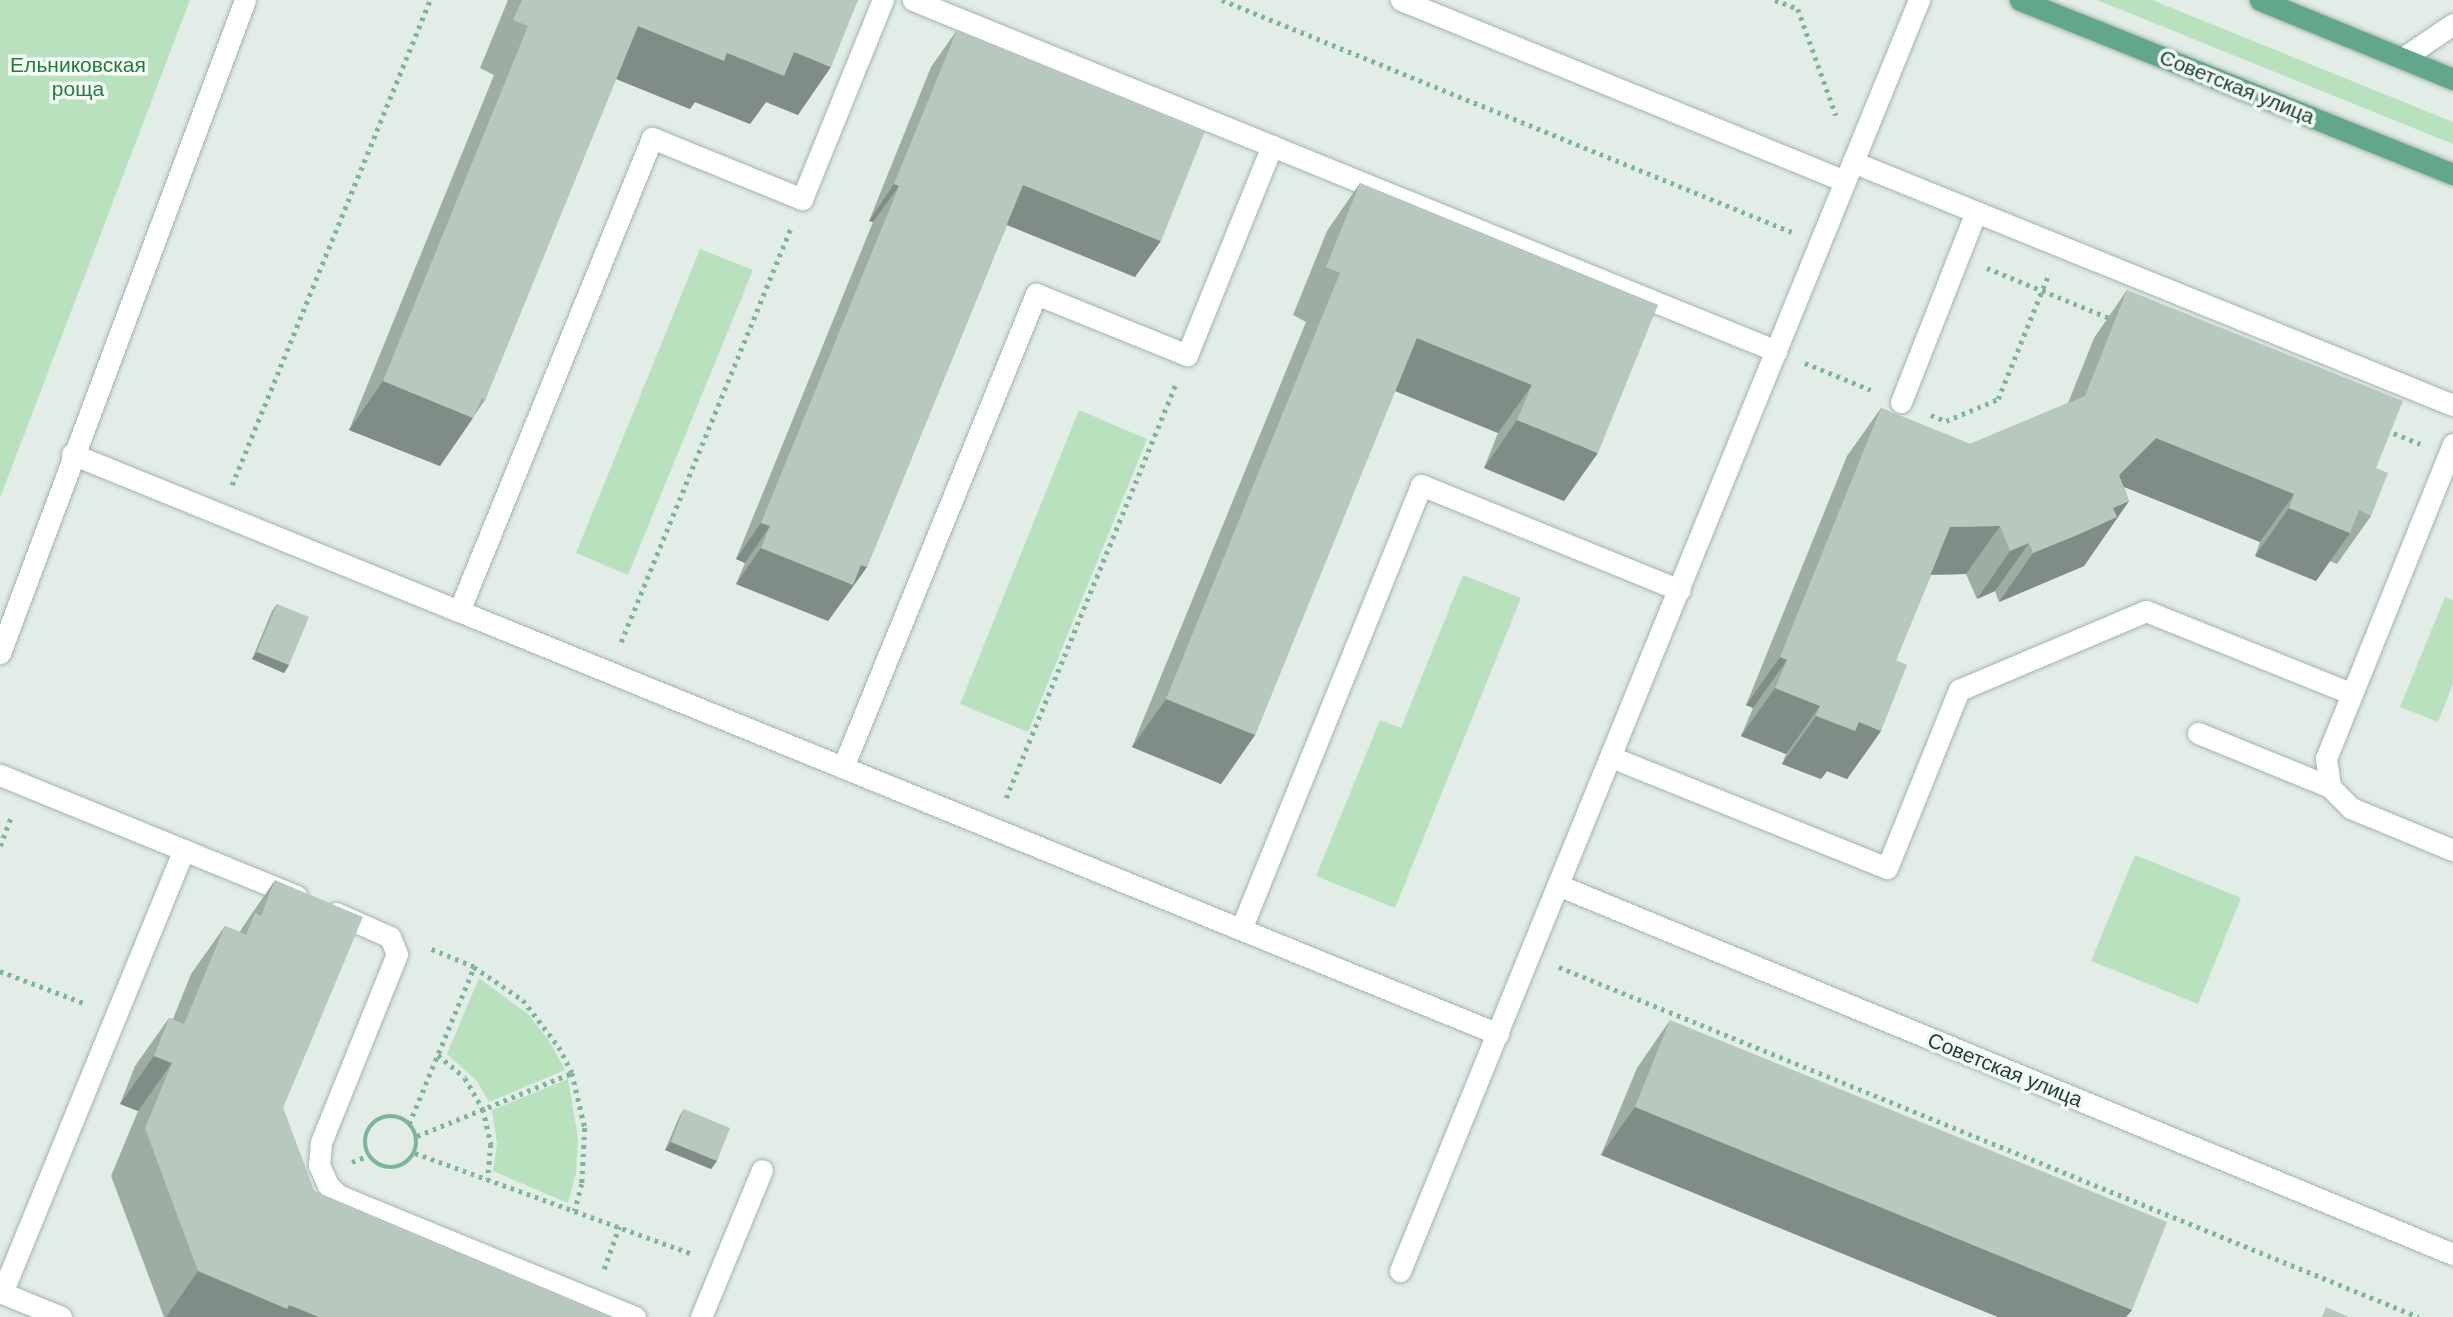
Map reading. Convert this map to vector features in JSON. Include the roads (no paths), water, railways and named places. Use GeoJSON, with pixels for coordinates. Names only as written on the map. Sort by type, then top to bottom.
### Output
{"type":"FeatureCollection","features":[{"type":"Feature","properties":{"kind":"main road","name":"Советская улица"},"geometry":{"type":"LineString","coordinates":[[2020,0],[2453,174]]}},
{"type":"Feature","properties":{"kind":"main road"},"geometry":{"type":"LineString","coordinates":[[2260,0],[2453,79]]}},
{"type":"Feature","properties":{"kind":"lane"},"geometry":{"type":"LineString","coordinates":[[0,653],[72,454],[245,0]]}},
{"type":"Feature","properties":{"kind":"lane"},"geometry":{"type":"LineString","coordinates":[[459,611],[652,138],[802,199],[883,0]]}},
{"type":"Feature","properties":{"kind":"lane"},"geometry":{"type":"LineString","coordinates":[[913,0],[1776,351]]}},
{"type":"Feature","properties":{"kind":"lane"},"geometry":{"type":"LineString","coordinates":[[1401,0],[1849,172],[1976,212],[2453,405]]}},
{"type":"Feature","properties":{"kind":"lane"},"geometry":{"type":"LineString","coordinates":[[1400,1271],[1919,0]]}},
{"type":"Feature","properties":{"kind":"lane"},"geometry":{"type":"LineString","coordinates":[[2403,58],[2453,24]]}},
{"type":"Feature","properties":{"kind":"lane"},"geometry":{"type":"LineString","coordinates":[[843,767],[1036,294],[1187,355],[1272,146]]}},
{"type":"Feature","properties":{"kind":"lane"},"geometry":{"type":"LineString","coordinates":[[1901,402],[1976,212]]}},
{"type":"Feature","properties":{"kind":"lane"},"geometry":{"type":"LineString","coordinates":[[2330,787],[2326,758],[2451,450]]}},
{"type":"Feature","properties":{"kind":"lane"},"geometry":{"type":"LineString","coordinates":[[72,454],[1498,1034]]}},
{"type":"Feature","properties":{"kind":"lane"},"geometry":{"type":"LineString","coordinates":[[1241,929],[1422,485],[1679,590]]}},
{"type":"Feature","properties":{"kind":"lane"},"geometry":{"type":"LineString","coordinates":[[1611,757],[1887,868],[1959,690],[2146,611],[2352,694]]}},
{"type":"Feature","properties":{"kind":"lane"},"geometry":{"type":"LineString","coordinates":[[2198,733],[2330,787],[2351,808],[2453,849]]}},
{"type":"Feature","properties":{"kind":"lane"},"geometry":{"type":"LineString","coordinates":[[0,775],[381,931],[394,944],[394,964],[321,1142],[321,1175],[338,1195],[635,1317]]}},
{"type":"Feature","properties":{"kind":"lane"},"geometry":{"type":"LineString","coordinates":[[61,1317],[1,1292],[184,850]]}},
{"type":"Feature","properties":{"kind":"lane","name":"Советская улица"},"geometry":{"type":"LineString","coordinates":[[1558,885],[2453,1254]]}},
{"type":"Feature","properties":{"kind":"lane"},"geometry":{"type":"LineString","coordinates":[[701,1317],[762,1170]]}},
{"type":"Feature","properties":{"kind":"park label","name":"Ельниковская роща"},"geometry":{"type":"Point","coordinates":[78,77]}}]}
